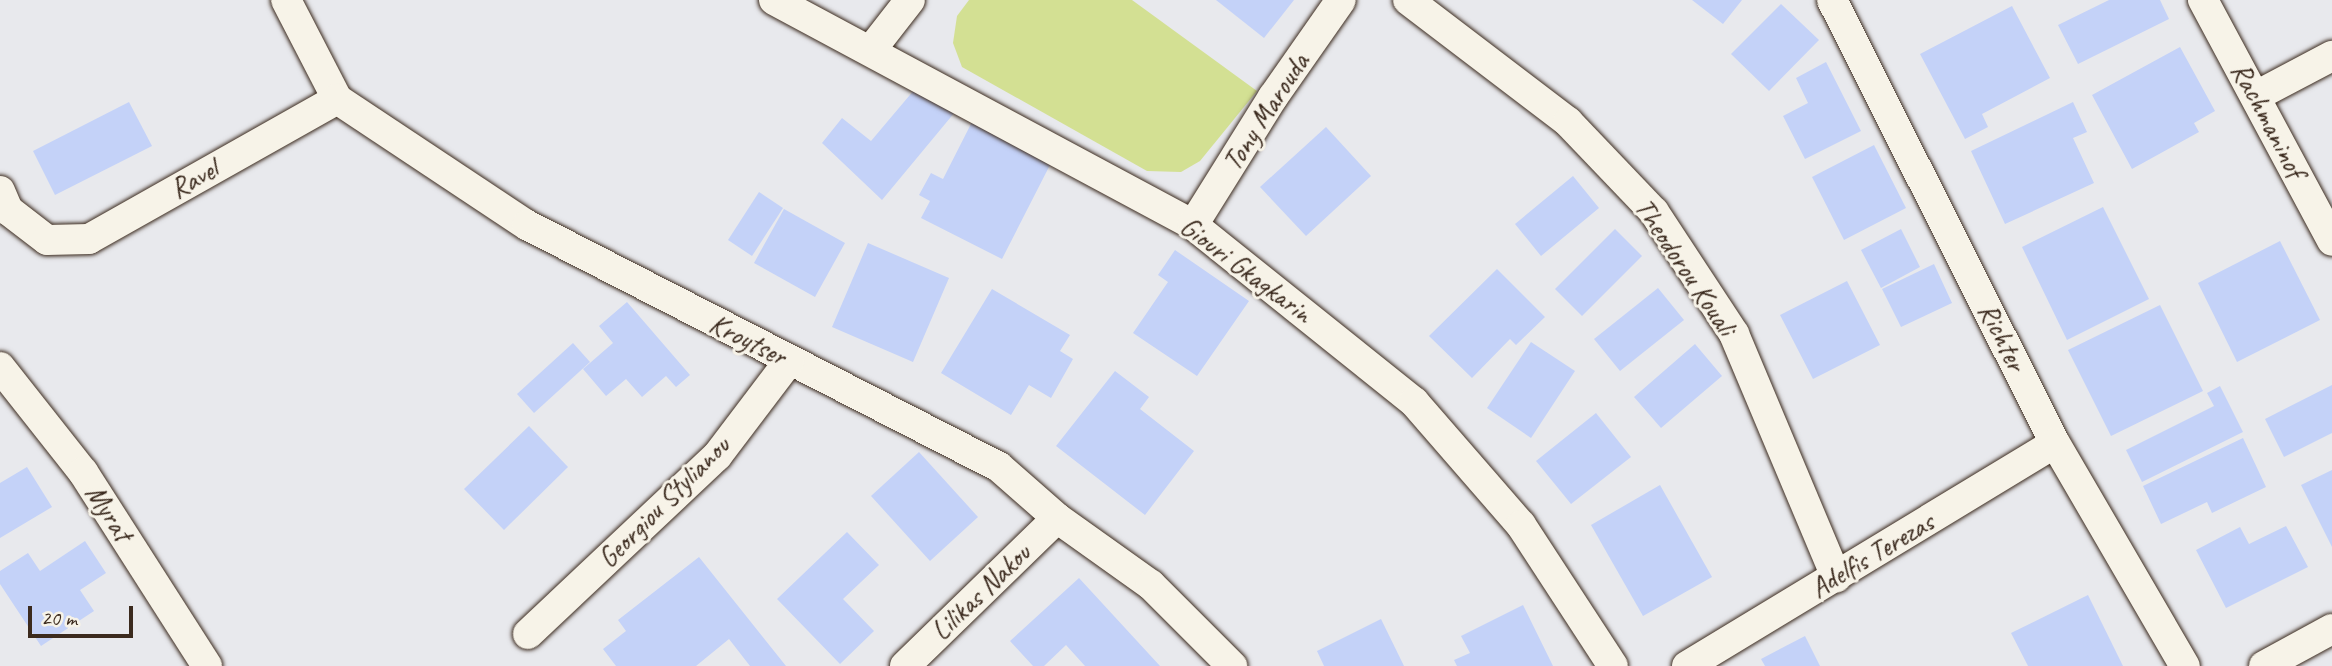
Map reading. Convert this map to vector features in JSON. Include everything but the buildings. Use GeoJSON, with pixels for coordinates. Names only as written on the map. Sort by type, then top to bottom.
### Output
{"type":"FeatureCollection","features":[{"type":"Feature","properties":{"kind":"street","name":"Kroytser"},"geometry":{"type":"LineString","coordinates":[[286,0],[337,99],[527,225],[999,467],[1057,518],[1151,584],[1232,666]]}},
{"type":"Feature","properties":{"kind":"street","name":"Giouri Gkagkarin"},"geometry":{"type":"LineString","coordinates":[[775,0],[1193,225],[1414,402],[1521,525],[1613,666]]}},
{"type":"Feature","properties":{"kind":"street"},"geometry":{"type":"LineString","coordinates":[[871,50],[910,0]]}},
{"type":"Feature","properties":{"kind":"street","name":"Tony Marouda"},"geometry":{"type":"LineString","coordinates":[[1193,225],[1273,97],[1341,0]]}},
{"type":"Feature","properties":{"kind":"street","name":"Theodorou Kouali"},"geometry":{"type":"LineString","coordinates":[[1408,0],[1568,122],[1654,212],[1734,334],[1836,577]]}},
{"type":"Feature","properties":{"kind":"street","name":"Richter"},"geometry":{"type":"LineString","coordinates":[[1832,0],[2056,443],[2185,666]]}},
{"type":"Feature","properties":{"kind":"street","name":"Rachmaninof"},"geometry":{"type":"LineString","coordinates":[[2203,0],[2332,241]]}},
{"type":"Feature","properties":{"kind":"street"},"geometry":{"type":"LineString","coordinates":[[2256,96],[2332,56]]}},
{"type":"Feature","properties":{"kind":"street","name":"Ravel"},"geometry":{"type":"LineString","coordinates":[[0,191],[8,210],[47,240],[89,239],[337,99]]}},
{"type":"Feature","properties":{"kind":"street","name":"Georgiou Stylianou"},"geometry":{"type":"LineString","coordinates":[[528,634],[717,456],[789,361]]}},
{"type":"Feature","properties":{"kind":"street","name":"Myrat"},"geometry":{"type":"LineString","coordinates":[[0,367],[83,472],[207,666]]}},
{"type":"Feature","properties":{"kind":"street","name":"Adelfis Terezas"},"geometry":{"type":"LineString","coordinates":[[1687,666],[2056,443]]}},
{"type":"Feature","properties":{"kind":"street","name":"Lilikas Nakou"},"geometry":{"type":"LineString","coordinates":[[905,666],[1057,518]]}},
{"type":"Feature","properties":{"kind":"street"},"geometry":{"type":"LineString","coordinates":[[2264,666],[2332,629]]}},
{"type":"Feature","properties":{"kind":"green space"},"geometry":{"type":"Polygon","coordinates":[[[969,0],[1132,0],[1257,91],[1200,161],[1181,172],[1147,171],[962,67],[953,43],[957,16],[969,0]]]}}]}
